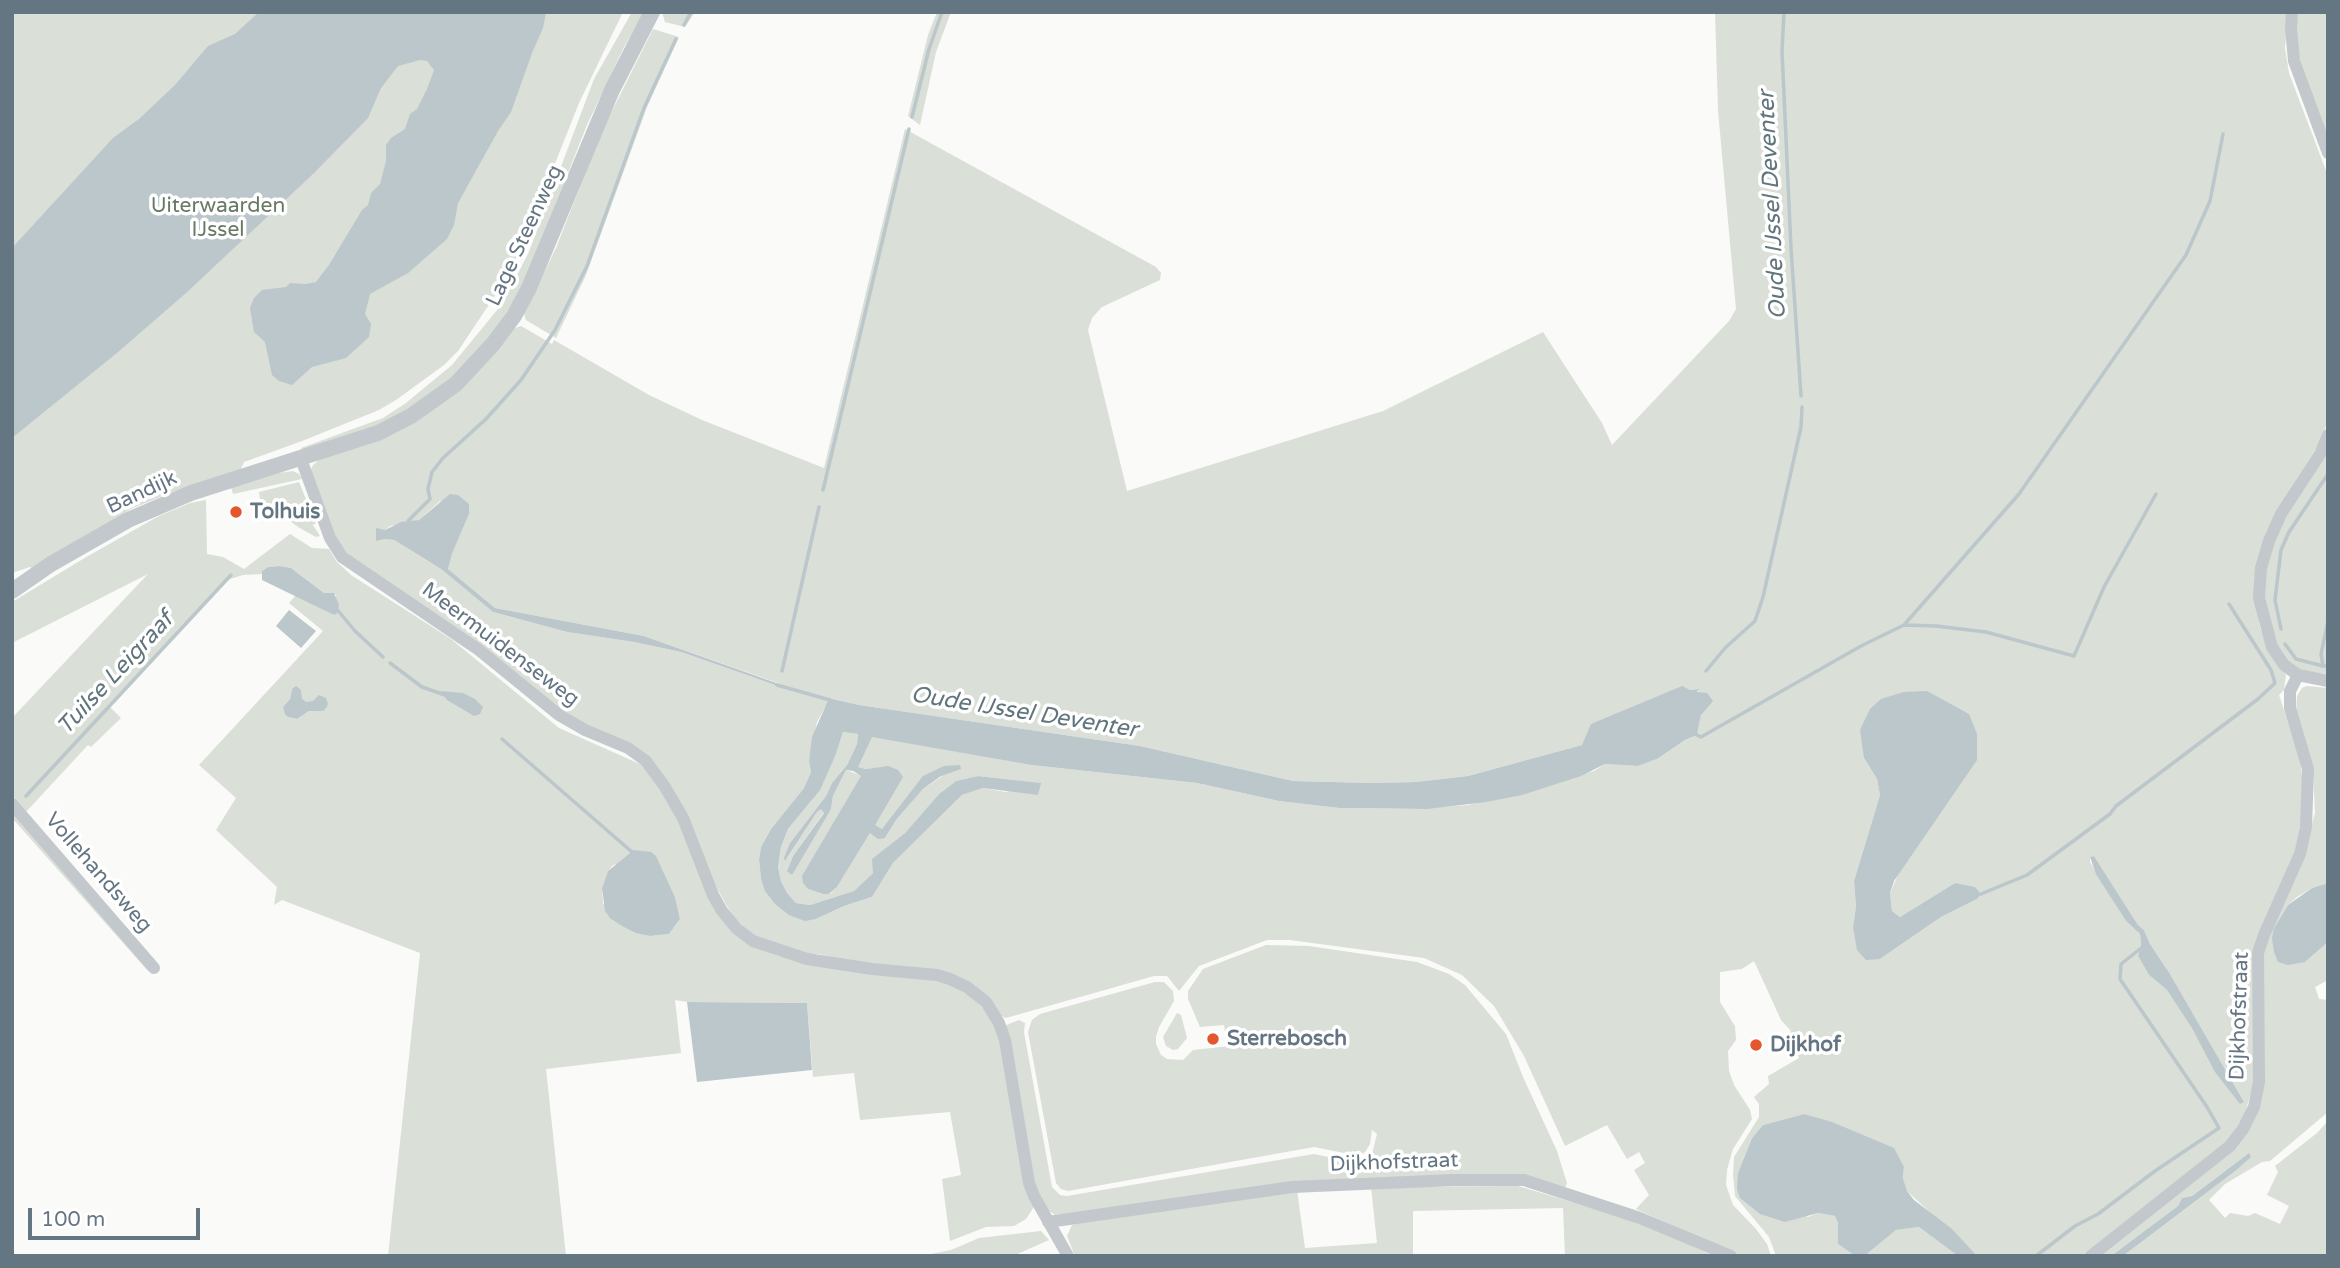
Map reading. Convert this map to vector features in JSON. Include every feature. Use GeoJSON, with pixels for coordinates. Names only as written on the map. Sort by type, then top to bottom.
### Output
{"type":"FeatureCollection","features":[{"type":"Feature","properties":{"kind":"street","name":"Lage Steenweg"},"geometry":{"type":"LineString","coordinates":[[301,459],[378,433],[411,416],[456,384],[493,344],[514,316],[529,288],[612,90],[652,12]]}},
{"type":"Feature","properties":{"kind":"street"},"geometry":{"type":"LineString","coordinates":[[2292,12],[2294,61],[2328,153]]}},
{"type":"Feature","properties":{"kind":"street"},"geometry":{"type":"LineString","coordinates":[[2328,435],[2320,454],[2281,514],[2269,541],[2261,568],[2259,598],[2272,647],[2284,666],[2298,675],[2328,681]]}},
{"type":"Feature","properties":{"kind":"street","name":"Bandijk"},"geometry":{"type":"LineString","coordinates":[[12,591],[89,542],[167,503],[211,486],[301,459]]}},
{"type":"Feature","properties":{"kind":"street","name":"Meermuidenseweg"},"geometry":{"type":"LineString","coordinates":[[301,459],[330,538],[342,557],[479,650],[559,715],[585,730],[628,748],[646,761],[665,787],[682,818],[722,911],[737,929],[753,941],[807,960],[872,970],[937,975],[967,987],[986,1002],[999,1023],[1005,1040],[1027,1174],[1034,1196],[1068,1256]]}},
{"type":"Feature","properties":{"kind":"street","name":"Dijkhofstraat"},"geometry":{"type":"LineString","coordinates":[[2091,1256],[2230,1146],[2243,1129],[2254,1107],[2259,1082],[2259,953],[2300,854],[2306,827],[2308,769],[2290,708],[2290,691],[2298,675]]}},
{"type":"Feature","properties":{"kind":"street","name":"Vollehandsweg"},"geometry":{"type":"LineString","coordinates":[[12,804],[154,968]]}},
{"type":"Feature","properties":{"kind":"street","name":"Dijkhofstraat"},"geometry":{"type":"LineString","coordinates":[[1048,1222],[1292,1187],[1454,1180],[1524,1180],[1640,1218],[1731,1256]]}},
{"type":"Feature","properties":{"kind":"green space","name":"Uiterwaarden IJssel"},"geometry":{"type":"Polygon","coordinates":[[[12,12],[623,12],[579,103],[521,249],[506,279],[458,351],[444,365],[379,410],[244,462],[240,471],[133,508],[48,557],[34,569],[30,567],[12,573],[12,12]]]}},
{"type":"Feature","properties":{"kind":"green space"},"geometry":{"type":"Polygon","coordinates":[[[632,12],[645,12],[624,47],[587,125],[567,175],[562,199],[528,281],[487,342],[461,371],[395,421],[303,452],[301,448],[383,418],[406,403],[452,365],[502,304],[528,254],[594,79],[632,12]]]}},
{"type":"Feature","properties":{"kind":"green space"},"geometry":{"type":"Polygon","coordinates":[[[662,12],[695,12],[685,27],[665,22],[662,12]]]}},
{"type":"Feature","properties":{"kind":"green space"},"geometry":{"type":"Polygon","coordinates":[[[937,12],[951,12],[936,52],[920,125],[908,116],[928,35],[937,12]]]}},
{"type":"Feature","properties":{"kind":"green space"},"geometry":{"type":"Polygon","coordinates":[[[1715,12],[2288,12],[2285,48],[2289,73],[2328,176],[2328,418],[2322,439],[2285,498],[2255,595],[2260,627],[2286,675],[2284,690],[2279,695],[2300,758],[2305,803],[2293,860],[2262,926],[2254,1082],[2243,1120],[2227,1142],[2087,1256],[1977,1256],[1907,1191],[1903,1178],[1904,1167],[1857,1133],[1804,1114],[1763,1125],[1752,1138],[1738,1173],[1808,1217],[1818,1213],[1835,1216],[1838,1223],[1838,1244],[1855,1256],[1776,1256],[1769,1237],[1735,1196],[1734,1157],[1759,1117],[1759,1104],[1754,1097],[1769,1084],[1768,1076],[1799,1058],[1788,1035],[1791,1031],[1781,1020],[1754,961],[1742,969],[1720,972],[1720,1002],[1735,1026],[1736,1040],[1728,1051],[1729,1071],[1752,1119],[1733,1149],[1726,1185],[1733,1205],[1756,1229],[1767,1244],[1771,1256],[1741,1256],[1636,1209],[1649,1195],[1634,1170],[1645,1163],[1639,1152],[1627,1159],[1607,1125],[1565,1146],[1524,1056],[1494,1006],[1462,975],[1424,958],[1290,940],[1267,940],[1199,966],[1179,991],[1167,976],[1154,976],[1006,1018],[999,1015],[977,989],[818,954],[805,954],[767,943],[749,932],[728,912],[657,769],[577,723],[345,556],[332,533],[310,472],[320,459],[372,441],[521,326],[552,344],[554,340],[649,395],[702,420],[824,468],[905,129],[1156,267],[1161,273],[1160,280],[1102,307],[1092,318],[1088,330],[1127,491],[1383,411],[1543,332],[1602,423],[1612,445],[1729,321],[1736,309],[1718,110],[1715,12]],[[440,501],[419,520],[390,526],[385,530],[384,539],[394,540],[441,569],[493,612],[567,632],[681,652],[781,687],[781,684],[644,636],[495,608],[448,569],[469,514],[440,501]],[[1698,689],[1690,690],[1582,745],[1468,776],[1416,782],[1371,783],[1293,781],[1140,746],[859,705],[830,698],[817,722],[809,762],[811,772],[804,788],[771,829],[761,847],[761,879],[816,919],[872,897],[893,863],[962,795],[983,788],[1006,792],[1040,783],[978,776],[956,781],[939,794],[905,833],[873,859],[873,873],[854,891],[810,905],[796,903],[781,881],[778,867],[781,847],[788,829],[811,801],[836,754],[843,732],[858,734],[857,744],[847,765],[790,843],[786,860],[821,809],[824,812],[793,856],[787,871],[831,809],[833,796],[846,770],[862,776],[808,889],[823,894],[830,894],[837,887],[870,833],[885,838],[896,820],[923,789],[941,777],[944,766],[882,829],[874,825],[894,790],[882,767],[857,767],[871,736],[1031,765],[1197,783],[1279,801],[1339,808],[1413,809],[1468,805],[1594,771],[1605,764],[1638,766],[1657,759],[1697,735],[1701,715],[1698,689]],[[1951,706],[1864,758],[1877,779],[1880,795],[1854,881],[1856,906],[1853,927],[1880,959],[1941,917],[1977,899],[1955,883],[1900,917],[1892,911],[1890,893],[1969,714],[1951,706]],[[2094,856],[2090,857],[2090,862],[2126,921],[2140,934],[2138,956],[2149,975],[2167,990],[2244,1102],[2144,930],[2138,925],[2094,856]]]}},
{"type":"Feature","properties":{"kind":"green space"},"geometry":{"type":"Polygon","coordinates":[[[2298,12],[2328,12],[2328,136],[2301,75],[2296,27],[2298,12]]]}},
{"type":"Feature","properties":{"kind":"green space"},"geometry":{"type":"Polygon","coordinates":[[[653,29],[679,37],[647,107],[586,275],[556,338],[526,320],[524,314],[556,248],[602,131],[653,29]]]}},
{"type":"Feature","properties":{"kind":"green space"},"geometry":{"type":"Polygon","coordinates":[[[2328,447],[2328,674],[2301,672],[2286,662],[2275,642],[2268,620],[2264,590],[2265,569],[2280,523],[2328,447]]]}},
{"type":"Feature","properties":{"kind":"green space"},"geometry":{"type":"Polygon","coordinates":[[[293,471],[302,479],[233,494],[231,487],[293,471]]]}},
{"type":"Feature","properties":{"kind":"green space"},"geometry":{"type":"Polygon","coordinates":[[[299,482],[308,504],[305,506],[307,513],[312,512],[316,523],[313,525],[320,536],[316,537],[298,527],[260,499],[259,492],[299,482]]]}},
{"type":"Feature","properties":{"kind":"green space"},"geometry":{"type":"Polygon","coordinates":[[[206,500],[207,554],[223,557],[244,569],[290,534],[312,548],[329,549],[337,562],[351,575],[451,639],[559,728],[642,765],[663,794],[747,941],[778,956],[848,970],[937,978],[973,996],[997,1026],[1035,1205],[1026,1219],[1014,1226],[986,1227],[950,1241],[942,1179],[961,1175],[950,1112],[860,1120],[854,1073],[813,1077],[807,1003],[675,1000],[681,1053],[546,1069],[566,1256],[388,1256],[420,953],[282,900],[274,905],[277,887],[216,830],[236,798],[199,765],[323,631],[289,603],[296,595],[334,615],[336,595],[324,593],[291,568],[280,566],[268,567],[262,574],[243,575],[227,580],[108,705],[121,718],[91,747],[88,745],[25,813],[17,805],[12,790],[12,718],[148,574],[12,643],[12,602],[159,516],[190,503],[206,500]],[[292,689],[290,699],[283,707],[288,717],[297,719],[309,711],[323,711],[318,697],[313,702],[306,702],[302,698],[301,690],[292,689]],[[656,857],[613,865],[602,888],[603,903],[622,926],[650,936],[669,934],[680,919],[675,897],[656,857]]]}},
{"type":"Feature","properties":{"kind":"green space"},"geometry":{"type":"Polygon","coordinates":[[[2302,688],[2328,688],[2328,883],[2297,897],[2288,905],[2274,928],[2305,962],[2328,942],[2328,980],[2315,987],[2319,999],[2328,1000],[2328,1112],[2270,1161],[2262,1162],[2225,1184],[2209,1200],[2225,1218],[2230,1213],[2248,1216],[2255,1213],[2280,1224],[2289,1206],[2267,1195],[2278,1172],[2275,1166],[2328,1121],[2328,1256],[2123,1256],[2234,1172],[2249,1153],[2192,1196],[2182,1198],[2178,1206],[2111,1256],[2098,1256],[2251,1125],[2263,950],[2300,868],[2315,813],[2313,770],[2296,713],[2297,696],[2302,688]]]}},
{"type":"Feature","properties":{"kind":"green space"},"geometry":{"type":"Polygon","coordinates":[[[12,808],[145,962],[148,971],[12,818],[12,808]]]}},
{"type":"Feature","properties":{"kind":"green space"},"geometry":{"type":"Polygon","coordinates":[[[1266,945],[1309,946],[1417,962],[1449,974],[1465,985],[1506,1034],[1557,1151],[1567,1183],[1565,1188],[1427,1178],[1055,1215],[1045,1208],[1037,1195],[1004,1026],[1019,1020],[1025,1023],[1024,1032],[1052,1187],[1060,1195],[1067,1196],[1314,1154],[1352,1162],[1367,1159],[1372,1154],[1377,1134],[1372,1130],[1370,1144],[1359,1156],[1314,1147],[1068,1191],[1061,1189],[1056,1183],[1028,1032],[1032,1020],[1040,1014],[1155,982],[1164,982],[1173,991],[1174,1001],[1156,1037],[1161,1055],[1167,1059],[1183,1060],[1193,1050],[1230,1046],[1230,1031],[1225,1032],[1224,1025],[1200,1027],[1188,999],[1188,991],[1203,969],[1266,945]]]}},
{"type":"Feature","properties":{"kind":"green space"},"geometry":{"type":"Polygon","coordinates":[[[1177,1013],[1181,1015],[1187,1038],[1178,1049],[1173,1050],[1166,1046],[1163,1037],[1177,1013]]]}},
{"type":"Feature","properties":{"kind":"green space"},"geometry":{"type":"Polygon","coordinates":[[[1518,1186],[1642,1223],[1715,1256],[1565,1256],[1563,1208],[1413,1211],[1413,1256],[1075,1256],[1067,1236],[1072,1225],[1078,1223],[1297,1190],[1305,1248],[1377,1243],[1371,1187],[1518,1186]]]}},
{"type":"Feature","properties":{"kind":"green space"},"geometry":{"type":"Polygon","coordinates":[[[1919,1227],[1958,1256],[1862,1256],[1896,1230],[1919,1227]]]}},
{"type":"Feature","properties":{"kind":"green space"},"geometry":{"type":"Polygon","coordinates":[[[1041,1231],[1049,1240],[1013,1256],[921,1256],[951,1250],[979,1238],[1041,1231]]]}},
{"type":"Feature","properties":{"kind":"shaded area"},"geometry":{"type":"Polygon","coordinates":[[[259,12],[546,12],[543,28],[511,112],[458,203],[454,225],[447,239],[408,273],[370,294],[365,314],[371,324],[369,337],[346,358],[312,367],[292,385],[279,381],[272,375],[265,342],[254,332],[250,308],[254,298],[262,290],[286,287],[290,283],[316,282],[329,265],[362,210],[368,205],[371,193],[380,184],[386,161],[386,145],[391,138],[405,129],[410,114],[417,109],[427,89],[434,70],[427,61],[420,60],[398,66],[381,88],[368,118],[314,173],[186,293],[12,438],[12,248],[113,138],[139,119],[175,85],[208,46],[235,34],[259,12]]]}},
{"type":"Feature","properties":{"kind":"shaded area"},"geometry":{"type":"Polygon","coordinates":[[[450,494],[458,495],[469,504],[469,514],[448,569],[495,608],[644,636],[782,685],[781,687],[681,652],[567,632],[493,612],[441,569],[394,540],[376,541],[376,528],[385,530],[401,522],[419,520],[450,494]]]}},
{"type":"Feature","properties":{"kind":"shaded area"},"geometry":{"type":"Polygon","coordinates":[[[268,567],[291,568],[324,593],[334,593],[339,605],[337,613],[334,615],[262,580],[262,571],[268,567]]]}},
{"type":"Feature","properties":{"kind":"shaded area"},"geometry":{"type":"Polygon","coordinates":[[[289,610],[316,631],[301,648],[276,626],[289,610]]]}},
{"type":"Feature","properties":{"kind":"shaded area"},"geometry":{"type":"Polygon","coordinates":[[[296,686],[301,690],[302,698],[306,702],[313,701],[319,695],[326,698],[326,708],[323,711],[309,711],[297,719],[288,717],[283,707],[296,686]]]}},
{"type":"Feature","properties":{"kind":"shaded area"},"geometry":{"type":"Polygon","coordinates":[[[1682,686],[1690,690],[1699,689],[1697,692],[1707,693],[1713,701],[1701,715],[1697,735],[1657,759],[1638,766],[1605,764],[1581,776],[1522,795],[1427,809],[1339,808],[1279,801],[1197,783],[1031,765],[872,737],[858,767],[866,769],[888,766],[898,770],[903,777],[875,825],[882,829],[923,776],[944,766],[960,765],[961,769],[941,776],[923,789],[896,820],[885,838],[878,839],[870,833],[837,887],[829,894],[823,894],[808,889],[802,876],[861,776],[846,770],[833,796],[831,809],[792,875],[787,871],[793,856],[824,813],[821,809],[785,861],[784,858],[790,843],[847,765],[857,744],[858,734],[843,732],[820,790],[788,829],[781,847],[778,867],[781,881],[796,903],[810,905],[854,891],[873,873],[872,859],[905,833],[939,794],[956,781],[978,776],[1041,783],[1038,795],[983,788],[962,795],[893,863],[872,897],[816,919],[805,921],[789,915],[775,904],[765,891],[761,879],[761,847],[771,829],[804,788],[811,772],[809,762],[812,737],[829,698],[859,705],[1140,746],[1293,781],[1371,783],[1416,782],[1468,776],[1582,745],[1591,724],[1682,686]]]}},
{"type":"Feature","properties":{"kind":"shaded area"},"geometry":{"type":"Polygon","coordinates":[[[441,691],[463,693],[475,699],[483,707],[480,714],[474,716],[447,700],[441,691]]]}},
{"type":"Feature","properties":{"kind":"shaded area"},"geometry":{"type":"Polygon","coordinates":[[[1927,691],[1969,714],[1977,734],[1977,760],[1894,881],[1890,893],[1892,911],[1900,917],[1955,883],[1975,887],[1981,894],[1977,899],[1941,917],[1880,959],[1866,960],[1857,950],[1853,927],[1856,906],[1854,881],[1880,795],[1877,779],[1864,758],[1860,730],[1870,709],[1881,699],[1904,692],[1927,691]]]}},
{"type":"Feature","properties":{"kind":"shaded area"},"geometry":{"type":"Polygon","coordinates":[[[634,850],[651,852],[656,856],[675,897],[680,919],[669,934],[650,936],[636,933],[610,918],[605,911],[602,888],[608,871],[634,850]]]}},
{"type":"Feature","properties":{"kind":"shaded area"},"geometry":{"type":"Polygon","coordinates":[[[2094,856],[2138,925],[2144,930],[2244,1102],[2240,1104],[2215,1072],[2192,1028],[2167,990],[2149,975],[2138,956],[2140,934],[2126,921],[2096,874],[2090,857],[2094,856]]]}},
{"type":"Feature","properties":{"kind":"shaded area"},"geometry":{"type":"Polygon","coordinates":[[[2328,883],[2328,942],[2305,962],[2288,965],[2278,962],[2272,938],[2274,928],[2288,905],[2312,888],[2328,883]]]}},
{"type":"Feature","properties":{"kind":"shaded area"},"geometry":{"type":"Polygon","coordinates":[[[687,1002],[807,1003],[812,1070],[697,1082],[687,1002]]]}},
{"type":"Feature","properties":{"kind":"shaded area"},"geometry":{"type":"Polygon","coordinates":[[[1804,1114],[1832,1122],[1894,1148],[1904,1167],[1903,1178],[1907,1191],[1914,1200],[1952,1229],[1977,1256],[1958,1256],[1919,1227],[1896,1230],[1864,1256],[1855,1256],[1838,1244],[1838,1223],[1835,1216],[1818,1213],[1785,1222],[1760,1214],[1740,1198],[1737,1189],[1738,1173],[1752,1138],[1763,1125],[1804,1114]]]}},
{"type":"Feature","properties":{"kind":"shaded area"},"geometry":{"type":"Polygon","coordinates":[[[2249,1153],[2251,1157],[2234,1172],[2123,1256],[2111,1256],[2178,1206],[2182,1198],[2192,1196],[2249,1153]]]}},
{"type":"Feature","properties":{"kind":"waterway"},"geometry":{"type":"LineString","coordinates":[[684,25],[691,12]]}},
{"type":"Feature","properties":{"kind":"waterway"},"geometry":{"type":"LineString","coordinates":[[912,117],[929,49],[942,12]]}},
{"type":"Feature","properties":{"kind":"waterway","name":"Oude IJssel Deventer"},"geometry":{"type":"LineString","coordinates":[[1784,12],[1782,51],[1801,396]]}},
{"type":"Feature","properties":{"kind":"waterway"},"geometry":{"type":"LineString","coordinates":[[408,521],[430,499],[428,489],[432,472],[521,380],[555,330],[587,266],[644,108],[676,39]]}},
{"type":"Feature","properties":{"kind":"waterway"},"geometry":{"type":"LineString","coordinates":[[823,490],[909,129]]}},
{"type":"Feature","properties":{"kind":"waterway"},"geometry":{"type":"LineString","coordinates":[[1904,625],[2019,494],[2186,255],[2210,201],[2223,134]]}},
{"type":"Feature","properties":{"kind":"waterway","name":"Oude IJssel Deventer"},"geometry":{"type":"LineString","coordinates":[[1706,671],[1725,648],[1755,621],[1763,597],[1801,427],[1802,407]]}},
{"type":"Feature","properties":{"kind":"waterway"},"geometry":{"type":"LineString","coordinates":[[2281,629],[2275,600],[2281,550],[2289,532],[2328,474]]}},
{"type":"Feature","properties":{"kind":"waterway"},"geometry":{"type":"LineString","coordinates":[[1695,734],[1701,737],[1861,646],[1904,625],[1986,632],[2074,656],[2104,587],[2156,494]]}},
{"type":"Feature","properties":{"kind":"waterway"},"geometry":{"type":"LineString","coordinates":[[782,671],[819,507]]}},
{"type":"Feature","properties":{"kind":"waterway","name":"Tuilse Leigraaf"},"geometry":{"type":"LineString","coordinates":[[26,796],[231,575]]}},
{"type":"Feature","properties":{"kind":"waterway"},"geometry":{"type":"LineString","coordinates":[[1981,894],[2027,875],[2110,814],[2116,806],[2258,699],[2275,683],[2271,670],[2229,604]]}},
{"type":"Feature","properties":{"kind":"waterway"},"geometry":{"type":"LineString","coordinates":[[335,607],[355,631],[383,657]]}},
{"type":"Feature","properties":{"kind":"waterway"},"geometry":{"type":"LineString","coordinates":[[2328,621],[2321,654],[2323,666],[2328,666]]}},
{"type":"Feature","properties":{"kind":"waterway"},"geometry":{"type":"LineString","coordinates":[[2285,644],[2296,659],[2323,666]]}},
{"type":"Feature","properties":{"kind":"waterway"},"geometry":{"type":"LineString","coordinates":[[390,663],[422,687],[445,695]]}},
{"type":"Feature","properties":{"kind":"waterway","name":"Oude IJssel Deventer"},"geometry":{"type":"LineString","coordinates":[[777,685],[830,700]]}},
{"type":"Feature","properties":{"kind":"waterway"},"geometry":{"type":"LineString","coordinates":[[502,739],[632,852]]}},
{"type":"Feature","properties":{"kind":"waterway"},"geometry":{"type":"LineString","coordinates":[[2036,1256],[2075,1226],[2098,1214],[2219,1128],[2120,979],[2121,964],[2140,949]]}},
{"type":"Feature","properties":{"kind":"place","name":"Tolhuis"},"geometry":{"type":"Point","coordinates":[236,512]}},
{"type":"Feature","properties":{"kind":"place","name":"Sterrebosch"},"geometry":{"type":"Point","coordinates":[1213,1039]}},
{"type":"Feature","properties":{"kind":"place","name":"Dijkhof"},"geometry":{"type":"Point","coordinates":[1756,1045]}}]}
